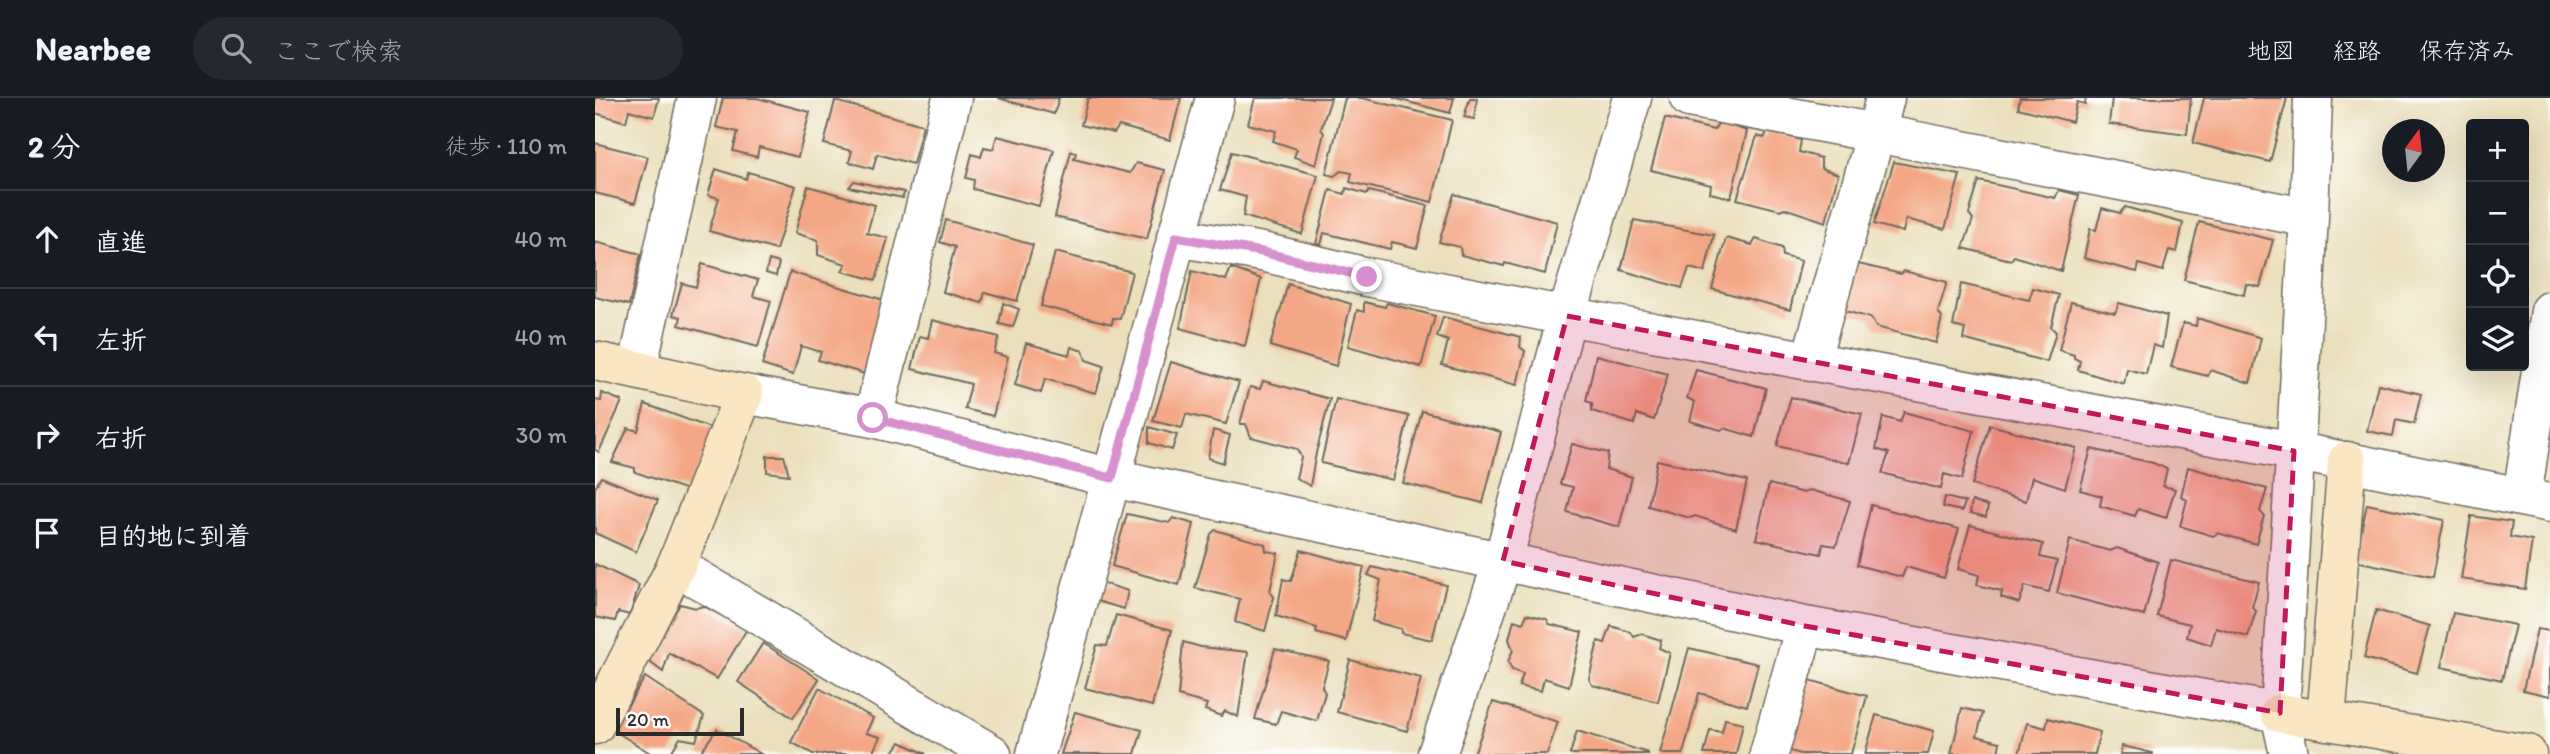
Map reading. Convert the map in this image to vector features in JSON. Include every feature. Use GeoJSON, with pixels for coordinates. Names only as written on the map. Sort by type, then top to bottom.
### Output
{"type":"FeatureCollection","features":[{"type":"Feature","properties":{"kind":"street"},"geometry":{"type":"LineString","coordinates":[[637,370],[697,98]]}},
{"type":"Feature","properties":{"kind":"street"},"geometry":{"type":"LineString","coordinates":[[873,418],[952,98]]}},
{"type":"Feature","properties":{"kind":"street"},"geometry":{"type":"LineString","coordinates":[[1036,754],[1215,98]]}},
{"type":"Feature","properties":{"kind":"street"},"geometry":{"type":"LineString","coordinates":[[1437,754],[1503,561],[1567,316],[1632,98]]}},
{"type":"Feature","properties":{"kind":"street"},"geometry":{"type":"LineString","coordinates":[[1689,98],[1881,116],[2309,218]]}},
{"type":"Feature","properties":{"kind":"street"},"geometry":{"type":"LineString","coordinates":[[2288,754],[2280,713],[2309,218],[2313,98]]}},
{"type":"Feature","properties":{"kind":"street"},"geometry":{"type":"LineString","coordinates":[[1810,362],[1881,116]]}},
{"type":"Feature","properties":{"kind":"street"},"geometry":{"type":"LineString","coordinates":[[1176,237],[1262,252],[1367,277],[1567,316],[2347,461],[2536,500],[2550,310]]}},
{"type":"Feature","properties":{"kind":"street"},"geometry":{"type":"LineString","coordinates":[[595,361],[744,394],[873,418],[1112,478],[1805,626],[2280,713],[2516,753]]}},
{"type":"Feature","properties":{"kind":"street"},"geometry":{"type":"LineString","coordinates":[[595,725],[676,566],[744,394]]}},
{"type":"Feature","properties":{"kind":"street"},"geometry":{"type":"LineString","coordinates":[[2326,721],[2347,461]]}},
{"type":"Feature","properties":{"kind":"street"},"geometry":{"type":"LineString","coordinates":[[676,566],[992,754]]}},
{"type":"Feature","properties":{"kind":"street"},"geometry":{"type":"LineString","coordinates":[[1769,754],[1805,626]]}},
{"type":"Feature","properties":{"kind":"highlighted area"},"geometry":{"type":"Polygon","coordinates":[[[1567,316],[2294,451],[2280,713],[1805,626],[1503,561],[1567,316]]]}},
{"type":"Feature","properties":{"kind":"building"},"geometry":{"type":"Polygon","coordinates":[[[595,98],[659,98],[654,117],[629,110],[626,122],[595,113],[595,98]]]}},
{"type":"Feature","properties":{"kind":"building"},"geometry":{"type":"Polygon","coordinates":[[[723,98],[757,98],[810,112],[798,157],[759,147],[757,157],[733,151],[738,132],[716,127],[723,98]]]}},
{"type":"Feature","properties":{"kind":"building"},"geometry":{"type":"Polygon","coordinates":[[[998,98],[1059,98],[1054,114],[998,98]]]}},
{"type":"Feature","properties":{"kind":"building"},"geometry":{"type":"Polygon","coordinates":[[[1088,98],[1181,98],[1170,140],[1119,126],[1114,133],[1081,125],[1088,98]]]}},
{"type":"Feature","properties":{"kind":"building"},"geometry":{"type":"Polygon","coordinates":[[[1255,98],[1331,98],[1321,129],[1324,133],[1316,165],[1294,157],[1297,149],[1273,141],[1276,131],[1248,124],[1255,98]]]}},
{"type":"Feature","properties":{"kind":"building"},"geometry":{"type":"Polygon","coordinates":[[[1345,98],[1362,98],[1452,120],[1432,202],[1350,182],[1352,173],[1341,171],[1334,176],[1326,174],[1345,98]]]}},
{"type":"Feature","properties":{"kind":"building"},"geometry":{"type":"Polygon","coordinates":[[[1393,98],[1454,98],[1450,113],[1393,98]]]}},
{"type":"Feature","properties":{"kind":"building"},"geometry":{"type":"Polygon","coordinates":[[[1470,98],[1477,98],[1474,119],[1464,117],[1470,98]]]}},
{"type":"Feature","properties":{"kind":"building"},"geometry":{"type":"Polygon","coordinates":[[[2020,98],[2086,98],[2085,104],[2077,102],[2072,122],[2018,108],[2020,98]]]}},
{"type":"Feature","properties":{"kind":"building"},"geometry":{"type":"Polygon","coordinates":[[[2112,98],[2191,98],[2187,134],[2109,124],[2112,98]]]}},
{"type":"Feature","properties":{"kind":"building"},"geometry":{"type":"Polygon","coordinates":[[[2204,98],[2287,98],[2270,162],[2193,143],[2204,98]]]}},
{"type":"Feature","properties":{"kind":"building"},"geometry":{"type":"Polygon","coordinates":[[[835,101],[923,125],[913,164],[877,154],[873,169],[849,162],[852,151],[824,144],[835,101]]]}},
{"type":"Feature","properties":{"kind":"building"},"geometry":{"type":"Polygon","coordinates":[[[1665,118],[1714,130],[1719,122],[1747,131],[1731,198],[1710,193],[1711,185],[1651,170],[1665,118]]]}},
{"type":"Feature","properties":{"kind":"building"},"geometry":{"type":"Polygon","coordinates":[[[1768,131],[1801,140],[1799,152],[1821,158],[1821,168],[1838,174],[1826,222],[1784,208],[1780,210],[1737,199],[1757,136],[1764,138],[1768,131]]]}},
{"type":"Feature","properties":{"kind":"building"},"geometry":{"type":"Polygon","coordinates":[[[997,136],[1054,150],[1039,206],[973,189],[974,180],[966,178],[972,154],[981,157],[984,147],[993,149],[997,136]]]}},
{"type":"Feature","properties":{"kind":"building"},"geometry":{"type":"Polygon","coordinates":[[[595,143],[648,157],[635,203],[595,193],[595,143]]]}},
{"type":"Feature","properties":{"kind":"building"},"geometry":{"type":"Polygon","coordinates":[[[1071,151],[1076,153],[1074,159],[1130,173],[1136,163],[1165,170],[1147,239],[1055,217],[1071,151]]]}},
{"type":"Feature","properties":{"kind":"building"},"geometry":{"type":"Polygon","coordinates":[[[1232,152],[1318,175],[1302,234],[1243,216],[1246,197],[1220,190],[1232,152]]]}},
{"type":"Feature","properties":{"kind":"building"},"geometry":{"type":"Polygon","coordinates":[[[1894,162],[1960,175],[1945,229],[1906,219],[1903,232],[1874,224],[1894,162]]]}},
{"type":"Feature","properties":{"kind":"building"},"geometry":{"type":"Polygon","coordinates":[[[716,169],[746,179],[748,172],[796,186],[776,250],[709,231],[719,198],[708,195],[716,169]]]}},
{"type":"Feature","properties":{"kind":"building"},"geometry":{"type":"Polygon","coordinates":[[[854,181],[904,192],[903,198],[849,187],[854,181]]]}},
{"type":"Feature","properties":{"kind":"building"},"geometry":{"type":"Polygon","coordinates":[[[1979,181],[2055,198],[2059,190],[2079,195],[2061,271],[2014,256],[2011,260],[1963,248],[1973,219],[1969,214],[1979,181]]]}},
{"type":"Feature","properties":{"kind":"building"},"geometry":{"type":"Polygon","coordinates":[[[808,186],[875,205],[867,233],[888,238],[876,280],[842,271],[846,264],[818,255],[818,240],[795,233],[808,186]]]}},
{"type":"Feature","properties":{"kind":"building"},"geometry":{"type":"Polygon","coordinates":[[[1346,188],[1428,206],[1417,248],[1392,242],[1390,249],[1324,233],[1321,245],[1316,244],[1330,190],[1345,194],[1346,188]]]}},
{"type":"Feature","properties":{"kind":"building"},"geometry":{"type":"Polygon","coordinates":[[[1454,194],[1557,222],[1545,274],[1461,255],[1460,247],[1439,242],[1454,194]]]}},
{"type":"Feature","properties":{"kind":"building"},"geometry":{"type":"Polygon","coordinates":[[[2125,207],[2183,223],[2177,252],[2169,250],[2163,271],[2139,264],[2137,272],[2084,258],[2090,229],[2096,230],[2102,208],[2120,213],[2125,207]]]}},
{"type":"Feature","properties":{"kind":"building"},"geometry":{"type":"Polygon","coordinates":[[[946,220],[1033,245],[1017,301],[985,292],[982,303],[943,292],[955,247],[940,242],[946,220]]]}},
{"type":"Feature","properties":{"kind":"building"},"geometry":{"type":"Polygon","coordinates":[[[1634,220],[1714,235],[1705,272],[1689,268],[1682,288],[1621,270],[1634,220]]]}},
{"type":"Feature","properties":{"kind":"building"},"geometry":{"type":"Polygon","coordinates":[[[2199,222],[2273,240],[2260,287],[2246,284],[2244,295],[2184,280],[2199,222]]]}},
{"type":"Feature","properties":{"kind":"building"},"geometry":{"type":"Polygon","coordinates":[[[1726,238],[1752,245],[1756,239],[1782,248],[1783,256],[1801,261],[1790,310],[1712,289],[1726,238]]]}},
{"type":"Feature","properties":{"kind":"building"},"geometry":{"type":"Polygon","coordinates":[[[595,242],[641,254],[629,305],[595,297],[595,242]]]}},
{"type":"Feature","properties":{"kind":"building"},"geometry":{"type":"Polygon","coordinates":[[[1055,252],[1132,272],[1120,319],[1113,318],[1112,324],[1041,306],[1055,252]]]}},
{"type":"Feature","properties":{"kind":"building"},"geometry":{"type":"Polygon","coordinates":[[[769,260],[779,263],[776,276],[766,273],[769,260]]]}},
{"type":"Feature","properties":{"kind":"building"},"geometry":{"type":"Polygon","coordinates":[[[702,264],[758,280],[753,296],[771,301],[758,347],[679,325],[681,317],[673,315],[682,283],[696,287],[702,264]]]}},
{"type":"Feature","properties":{"kind":"building"},"geometry":{"type":"Polygon","coordinates":[[[1858,264],[1901,274],[1904,271],[1947,282],[1938,312],[1942,317],[1936,343],[1876,327],[1871,318],[1845,311],[1858,264]]]}},
{"type":"Feature","properties":{"kind":"building"},"geometry":{"type":"Polygon","coordinates":[[[1231,268],[1261,279],[1245,346],[1180,328],[1192,271],[1226,280],[1231,268]]]}},
{"type":"Feature","properties":{"kind":"building"},"geometry":{"type":"Polygon","coordinates":[[[790,272],[887,301],[865,374],[818,360],[821,352],[801,346],[793,375],[762,365],[790,272]]]}},
{"type":"Feature","properties":{"kind":"building"},"geometry":{"type":"Polygon","coordinates":[[[1288,284],[1351,304],[1336,366],[1270,346],[1288,284]]]}},
{"type":"Feature","properties":{"kind":"building"},"geometry":{"type":"Polygon","coordinates":[[[1961,284],[2029,300],[2033,288],[2059,295],[2051,327],[2056,332],[2047,362],[1963,339],[1965,329],[1953,326],[1961,284]]]}},
{"type":"Feature","properties":{"kind":"building"},"geometry":{"type":"Polygon","coordinates":[[[1364,302],[1385,307],[1387,303],[1435,316],[1421,367],[1348,346],[1357,310],[1364,312],[1364,302]]]}},
{"type":"Feature","properties":{"kind":"building"},"geometry":{"type":"Polygon","coordinates":[[[2071,302],[2115,313],[2119,303],[2167,316],[2162,348],[2153,345],[2146,374],[2127,369],[2124,384],[2078,370],[2080,361],[2074,358],[2074,355],[2059,350],[2071,302]]]}},
{"type":"Feature","properties":{"kind":"building"},"geometry":{"type":"Polygon","coordinates":[[[1003,303],[1019,309],[1013,327],[999,324],[1003,303]]]}},
{"type":"Feature","properties":{"kind":"building"},"geometry":{"type":"Polygon","coordinates":[[[1443,317],[1521,337],[1520,347],[1525,351],[1517,385],[1442,365],[1448,341],[1437,337],[1443,317]]]}},
{"type":"Feature","properties":{"kind":"building"},"geometry":{"type":"Polygon","coordinates":[[[2197,318],[2261,338],[2250,383],[2210,370],[2208,376],[2171,367],[2183,323],[2196,326],[2197,318]]]}},
{"type":"Feature","properties":{"kind":"building"},"geometry":{"type":"Polygon","coordinates":[[[932,320],[999,337],[994,353],[1008,357],[993,416],[965,409],[971,384],[912,369],[920,336],[928,338],[932,320]]]}},
{"type":"Feature","properties":{"kind":"building"},"geometry":{"type":"Polygon","coordinates":[[[1026,343],[1069,355],[1071,347],[1083,351],[1086,360],[1104,366],[1096,393],[1045,379],[1041,393],[1015,385],[1026,343]]]}},
{"type":"Feature","properties":{"kind":"building"},"geometry":{"type":"Polygon","coordinates":[[[1596,355],[1668,374],[1654,420],[1637,414],[1634,424],[1592,411],[1592,403],[1586,401],[1596,355]]]}},
{"type":"Feature","properties":{"kind":"building"},"geometry":{"type":"Polygon","coordinates":[[[1171,362],[1239,382],[1226,424],[1186,414],[1182,428],[1153,421],[1171,362]]]}},
{"type":"Feature","properties":{"kind":"building"},"geometry":{"type":"Polygon","coordinates":[[[1696,370],[1766,388],[1754,437],[1690,421],[1695,402],[1687,398],[1696,370]]]}},
{"type":"Feature","properties":{"kind":"building"},"geometry":{"type":"Polygon","coordinates":[[[1263,381],[1330,399],[1310,486],[1296,478],[1301,457],[1297,449],[1251,437],[1246,424],[1240,424],[1250,387],[1260,389],[1263,381]]]}},
{"type":"Feature","properties":{"kind":"building"},"geometry":{"type":"Polygon","coordinates":[[[2378,384],[2421,394],[2414,424],[2396,420],[2393,436],[2367,431],[2378,384]]]}},
{"type":"Feature","properties":{"kind":"building"},"geometry":{"type":"Polygon","coordinates":[[[602,393],[622,401],[599,452],[595,450],[595,400],[601,401],[602,393]]]}},
{"type":"Feature","properties":{"kind":"building"},"geometry":{"type":"Polygon","coordinates":[[[1791,397],[1862,414],[1849,463],[1777,446],[1791,397]]]}},
{"type":"Feature","properties":{"kind":"building"},"geometry":{"type":"Polygon","coordinates":[[[1336,399],[1409,416],[1393,480],[1321,463],[1336,399]]]}},
{"type":"Feature","properties":{"kind":"building"},"geometry":{"type":"Polygon","coordinates":[[[645,404],[713,429],[690,491],[635,472],[635,468],[612,462],[628,428],[638,431],[645,404]]]}},
{"type":"Feature","properties":{"kind":"building"},"geometry":{"type":"Polygon","coordinates":[[[1422,411],[1501,432],[1483,503],[1403,483],[1422,411]]]}},
{"type":"Feature","properties":{"kind":"building"},"geometry":{"type":"Polygon","coordinates":[[[1904,412],[1974,431],[1962,479],[1944,474],[1941,489],[1882,473],[1889,453],[1876,449],[1883,417],[1900,422],[1904,412]]]}},
{"type":"Feature","properties":{"kind":"building"},"geometry":{"type":"Polygon","coordinates":[[[1990,425],[2076,448],[2065,488],[2032,477],[2026,501],[1972,485],[1990,425]]]}},
{"type":"Feature","properties":{"kind":"building"},"geometry":{"type":"Polygon","coordinates":[[[1149,427],[1177,435],[1172,450],[1149,443],[1149,427]]]}},
{"type":"Feature","properties":{"kind":"building"},"geometry":{"type":"Polygon","coordinates":[[[1213,430],[1230,435],[1223,463],[1208,458],[1213,430]]]}},
{"type":"Feature","properties":{"kind":"building"},"geometry":{"type":"Polygon","coordinates":[[[1572,444],[1608,453],[1606,469],[1632,477],[1619,527],[1567,512],[1573,487],[1560,484],[1572,444]]]}},
{"type":"Feature","properties":{"kind":"building"},"geometry":{"type":"Polygon","coordinates":[[[2091,449],[2153,463],[2167,469],[2163,486],[2175,489],[2166,518],[2138,509],[2135,516],[2100,506],[2102,496],[2080,490],[2091,449]]]}},
{"type":"Feature","properties":{"kind":"building"},"geometry":{"type":"Polygon","coordinates":[[[767,456],[784,456],[789,475],[767,472],[767,456]]]}},
{"type":"Feature","properties":{"kind":"building"},"geometry":{"type":"Polygon","coordinates":[[[1657,460],[1747,481],[1736,529],[1695,516],[1690,518],[1648,506],[1657,460]]]}},
{"type":"Feature","properties":{"kind":"building"},"geometry":{"type":"Polygon","coordinates":[[[2188,467],[2267,489],[2260,511],[2264,516],[2256,544],[2218,533],[2213,536],[2180,526],[2187,500],[2181,496],[2188,467]]]}},
{"type":"Feature","properties":{"kind":"building"},"geometry":{"type":"Polygon","coordinates":[[[601,477],[658,500],[636,552],[595,533],[595,488],[601,477]]]}},
{"type":"Feature","properties":{"kind":"building"},"geometry":{"type":"Polygon","coordinates":[[[1769,484],[1804,493],[1810,490],[1850,501],[1836,546],[1823,544],[1821,554],[1756,539],[1769,484]]]}},
{"type":"Feature","properties":{"kind":"building"},"geometry":{"type":"Polygon","coordinates":[[[1945,497],[1965,502],[1962,511],[1943,507],[1945,497]]]}},
{"type":"Feature","properties":{"kind":"building"},"geometry":{"type":"Polygon","coordinates":[[[1972,501],[1988,506],[1986,517],[1970,513],[1972,501]]]}},
{"type":"Feature","properties":{"kind":"building"},"geometry":{"type":"Polygon","coordinates":[[[2367,504],[2444,520],[2433,577],[2355,561],[2367,504]]]}},
{"type":"Feature","properties":{"kind":"building"},"geometry":{"type":"Polygon","coordinates":[[[1871,505],[1959,529],[1944,578],[1906,567],[1902,577],[1857,565],[1871,505]]]}},
{"type":"Feature","properties":{"kind":"building"},"geometry":{"type":"Polygon","coordinates":[[[1127,514],[1169,523],[1173,518],[1194,524],[1179,585],[1112,566],[1127,514]]]}},
{"type":"Feature","properties":{"kind":"building"},"geometry":{"type":"Polygon","coordinates":[[[2471,516],[2512,522],[2510,537],[2532,541],[2525,589],[2461,579],[2471,516]]]}},
{"type":"Feature","properties":{"kind":"building"},"geometry":{"type":"Polygon","coordinates":[[[1970,525],[2043,544],[2040,557],[2057,561],[2049,592],[2025,586],[2019,603],[2001,597],[2002,591],[1977,585],[1979,575],[1958,569],[1970,525]]]}},
{"type":"Feature","properties":{"kind":"building"},"geometry":{"type":"Polygon","coordinates":[[[1215,530],[1265,544],[1266,551],[1278,553],[1270,591],[1274,597],[1265,631],[1235,622],[1240,599],[1195,588],[1211,534],[1215,530]]]}},
{"type":"Feature","properties":{"kind":"building"},"geometry":{"type":"Polygon","coordinates":[[[2070,540],[2110,551],[2117,548],[2158,562],[2144,616],[2057,593],[2070,540]]]}},
{"type":"Feature","properties":{"kind":"building"},"geometry":{"type":"Polygon","coordinates":[[[1301,550],[1364,567],[1346,641],[1316,633],[1317,628],[1276,616],[1283,579],[1291,581],[1301,550]]]}},
{"type":"Feature","properties":{"kind":"building"},"geometry":{"type":"Polygon","coordinates":[[[2171,560],[2259,582],[2252,607],[2256,611],[2248,637],[2216,628],[2211,645],[2187,637],[2190,624],[2157,616],[2171,560]]]}},
{"type":"Feature","properties":{"kind":"building"},"geometry":{"type":"Polygon","coordinates":[[[595,564],[639,585],[630,615],[618,612],[615,621],[595,617],[595,564]]]}},
{"type":"Feature","properties":{"kind":"building"},"geometry":{"type":"Polygon","coordinates":[[[1372,567],[1446,585],[1432,640],[1401,633],[1401,629],[1372,621],[1381,580],[1368,575],[1372,567]]]}},
{"type":"Feature","properties":{"kind":"building"},"geometry":{"type":"Polygon","coordinates":[[[1102,583],[1128,591],[1124,609],[1097,601],[1102,583]]]}},
{"type":"Feature","properties":{"kind":"building"},"geometry":{"type":"Polygon","coordinates":[[[680,604],[696,608],[704,606],[747,629],[717,679],[669,653],[663,672],[647,660],[680,604]]]}},
{"type":"Feature","properties":{"kind":"building"},"geometry":{"type":"Polygon","coordinates":[[[2376,610],[2430,626],[2417,673],[2364,658],[2376,610]]]}},
{"type":"Feature","properties":{"kind":"building"},"geometry":{"type":"Polygon","coordinates":[[[2453,613],[2515,625],[2502,680],[2441,667],[2453,613]]]}},
{"type":"Feature","properties":{"kind":"building"},"geometry":{"type":"Polygon","coordinates":[[[1527,614],[1547,619],[1549,624],[1582,632],[1569,686],[1544,678],[1541,691],[1519,686],[1523,674],[1512,670],[1508,662],[1513,650],[1509,639],[1514,620],[1523,623],[1527,614]]]}},
{"type":"Feature","properties":{"kind":"building"},"geometry":{"type":"Polygon","coordinates":[[[1116,615],[1172,630],[1152,706],[1085,688],[1097,645],[1107,646],[1116,615]]]}},
{"type":"Feature","properties":{"kind":"building"},"geometry":{"type":"Polygon","coordinates":[[[1611,626],[1631,632],[1634,637],[1642,634],[1661,640],[1659,648],[1670,653],[1658,702],[1592,685],[1589,679],[1598,641],[1605,643],[1611,626]]]}},
{"type":"Feature","properties":{"kind":"building"},"geometry":{"type":"Polygon","coordinates":[[[2537,629],[2550,631],[2550,696],[2523,690],[2537,629]]]}},
{"type":"Feature","properties":{"kind":"building"},"geometry":{"type":"Polygon","coordinates":[[[1183,642],[1201,647],[1248,652],[1238,717],[1225,711],[1221,716],[1205,710],[1207,704],[1178,696],[1183,642]]]}},
{"type":"Feature","properties":{"kind":"building"},"geometry":{"type":"Polygon","coordinates":[[[763,643],[819,679],[793,718],[738,682],[763,643]]]}},
{"type":"Feature","properties":{"kind":"building"},"geometry":{"type":"Polygon","coordinates":[[[1689,648],[1758,664],[1747,706],[1699,693],[1683,754],[1660,753],[1689,648]]]}},
{"type":"Feature","properties":{"kind":"building"},"geometry":{"type":"Polygon","coordinates":[[[1275,649],[1329,661],[1322,687],[1325,693],[1317,721],[1281,711],[1276,724],[1255,719],[1275,649]]]}},
{"type":"Feature","properties":{"kind":"building"},"geometry":{"type":"Polygon","coordinates":[[[1350,660],[1421,678],[1407,731],[1337,712],[1350,660]]]}},
{"type":"Feature","properties":{"kind":"building"},"geometry":{"type":"Polygon","coordinates":[[[645,677],[704,716],[696,741],[680,738],[670,754],[652,754],[613,730],[645,677]]]}},
{"type":"Feature","properties":{"kind":"building"},"geometry":{"type":"Polygon","coordinates":[[[1809,680],[1867,696],[1851,754],[1801,754],[1790,751],[1809,680]]]}},
{"type":"Feature","properties":{"kind":"building"},"geometry":{"type":"Polygon","coordinates":[[[819,688],[873,718],[866,733],[880,737],[872,754],[813,754],[791,742],[819,688]]]}},
{"type":"Feature","properties":{"kind":"building"},"geometry":{"type":"Polygon","coordinates":[[[1493,702],[1558,722],[1547,754],[1474,754],[1493,702]]]}},
{"type":"Feature","properties":{"kind":"building"},"geometry":{"type":"Polygon","coordinates":[[[1962,708],[1983,713],[1977,736],[2000,742],[1998,754],[1951,754],[1962,708]]]}},
{"type":"Feature","properties":{"kind":"building"},"geometry":{"type":"Polygon","coordinates":[[[1075,712],[1142,730],[1135,754],[1061,754],[1075,712]]]}},
{"type":"Feature","properties":{"kind":"building"},"geometry":{"type":"Polygon","coordinates":[[[1876,715],[1934,731],[1928,754],[1865,754],[1876,715]]]}},
{"type":"Feature","properties":{"kind":"building"},"geometry":{"type":"Polygon","coordinates":[[[2048,718],[2100,732],[2095,754],[2019,754],[2027,723],[2046,728],[2048,718]]]}},
{"type":"Feature","properties":{"kind":"building"},"geometry":{"type":"Polygon","coordinates":[[[1725,719],[1743,723],[1736,754],[1704,754],[1710,730],[1722,732],[1725,719]]]}},
{"type":"Feature","properties":{"kind":"building"},"geometry":{"type":"Polygon","coordinates":[[[717,729],[761,754],[699,754],[717,729]]]}},
{"type":"Feature","properties":{"kind":"building"},"geometry":{"type":"Polygon","coordinates":[[[1577,731],[1648,753],[1648,754],[1570,754],[1577,731]]]}},
{"type":"Feature","properties":{"kind":"building"},"geometry":{"type":"Polygon","coordinates":[[[900,742],[926,754],[892,754],[900,742]]]}},
{"type":"Feature","properties":{"kind":"building"},"geometry":{"type":"Polygon","coordinates":[[[2122,746],[2153,753],[2153,754],[2120,754],[2122,746]]]}},
{"type":"Feature","properties":{"kind":"route"},"geometry":{"type":"LineString","coordinates":[[873,418],[1112,478],[1176,237],[1262,252],[1367,277]]}}]}
